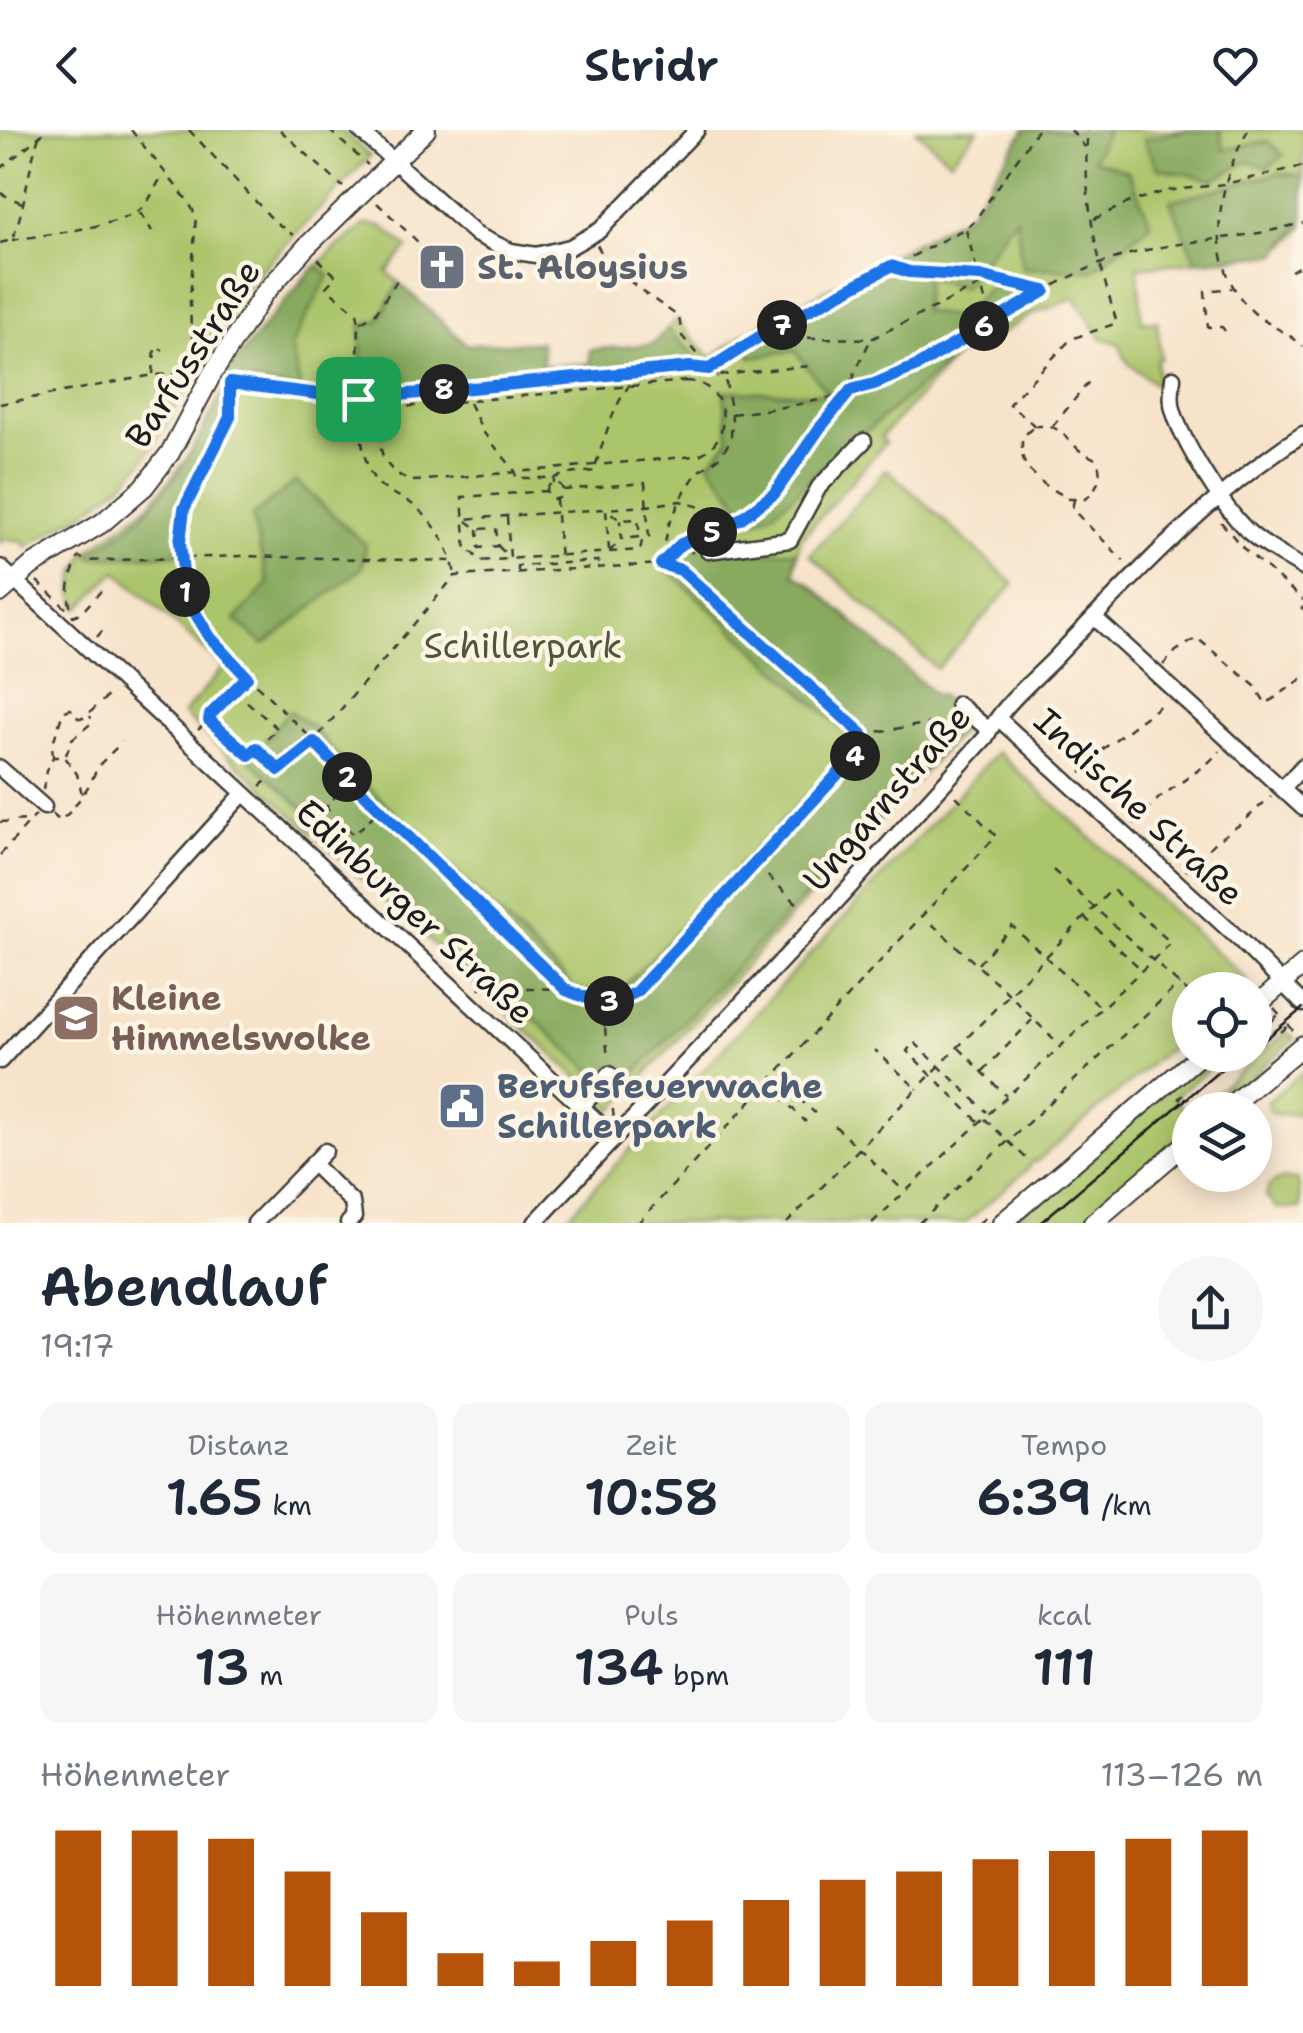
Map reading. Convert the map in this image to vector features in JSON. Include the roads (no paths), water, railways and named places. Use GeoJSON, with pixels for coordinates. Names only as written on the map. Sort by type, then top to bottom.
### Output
{"type":"FeatureCollection","features":[{"type":"Feature","properties":{"kind":"main road","name":"Barfusstraße"},"geometry":{"type":"LineString","coordinates":[[0,593],[7,573],[31,566],[102,523],[144,487],[170,453],[212,374],[263,295],[312,253],[426,130]]}},
{"type":"Feature","properties":{"kind":"main road"},"geometry":{"type":"LineString","coordinates":[[1272,993],[1303,966]]}},
{"type":"Feature","properties":{"kind":"main road"},"geometry":{"type":"LineString","coordinates":[[1244,1092],[1300,1040]]}},
{"type":"Feature","properties":{"kind":"main road"},"geometry":{"type":"LineString","coordinates":[[1002,1223],[1180,1072]]}},
{"type":"Feature","properties":{"kind":"main road"},"geometry":{"type":"LineString","coordinates":[[1094,1223],[1172,1156]]}},
{"type":"Feature","properties":{"kind":"street"},"geometry":{"type":"LineString","coordinates":[[360,130],[477,235],[491,244],[536,255],[570,247],[600,230],[697,130]]}},
{"type":"Feature","properties":{"kind":"street"},"geometry":{"type":"LineString","coordinates":[[1173,378],[1171,402],[1179,428],[1220,496],[1255,538],[1303,568]]}},
{"type":"Feature","properties":{"kind":"street","name":"Ungarnstraße"},"geometry":{"type":"LineString","coordinates":[[535,1223],[1151,558],[1258,464],[1303,434]]}},
{"type":"Feature","properties":{"kind":"street"},"geometry":{"type":"LineString","coordinates":[[708,550],[790,540],[819,486],[864,442]]}},
{"type":"Feature","properties":{"kind":"street","name":"Edinburger Straße"},"geometry":{"type":"LineString","coordinates":[[7,573],[614,1137]]}},
{"type":"Feature","properties":{"kind":"street"},"geometry":{"type":"LineString","coordinates":[[1094,617],[1277,791],[1303,808]]}},
{"type":"Feature","properties":{"kind":"street","name":"Indische Straße"},"geometry":{"type":"LineString","coordinates":[[958,704],[994,724],[1175,879],[1303,1004]]}},
{"type":"Feature","properties":{"kind":"street"},"geometry":{"type":"LineString","coordinates":[[1277,791],[1303,766]]}},
{"type":"Feature","properties":{"kind":"street"},"geometry":{"type":"LineString","coordinates":[[0,768],[44,807]]}},
{"type":"Feature","properties":{"kind":"street"},"geometry":{"type":"LineString","coordinates":[[0,1062],[243,794]]}},
{"type":"Feature","properties":{"kind":"street"},"geometry":{"type":"LineString","coordinates":[[582,1107],[610,1074]]}},
{"type":"Feature","properties":{"kind":"street"},"geometry":{"type":"LineString","coordinates":[[256,1223],[324,1151]]}},
{"type":"Feature","properties":{"kind":"street"},"geometry":{"type":"LineString","coordinates":[[313,1164],[352,1202],[354,1217],[348,1223]]}},
{"type":"Feature","properties":{"kind":"tram line"},"geometry":{"type":"LineString","coordinates":[[1272,1034],[1303,1008]]}},
{"type":"Feature","properties":{"kind":"tram line"},"geometry":{"type":"LineString","coordinates":[[1040,1223],[1218,1072]]}},
{"type":"Feature","properties":{"kind":"place","name":"St. Aloysius"},"geometry":{"type":"Point","coordinates":[442,267]}},
{"type":"Feature","properties":{"kind":"place","name":"Kleine Himmelswolke"},"geometry":{"type":"Point","coordinates":[76,1018]}},
{"type":"Feature","properties":{"kind":"place","name":"Berufsfeuerwache Schillerpark"},"geometry":{"type":"Point","coordinates":[462,1106]}},
{"type":"Feature","properties":{"kind":"park label","name":"Schillerpark"},"geometry":{"type":"Point","coordinates":[523,646]}}]}
